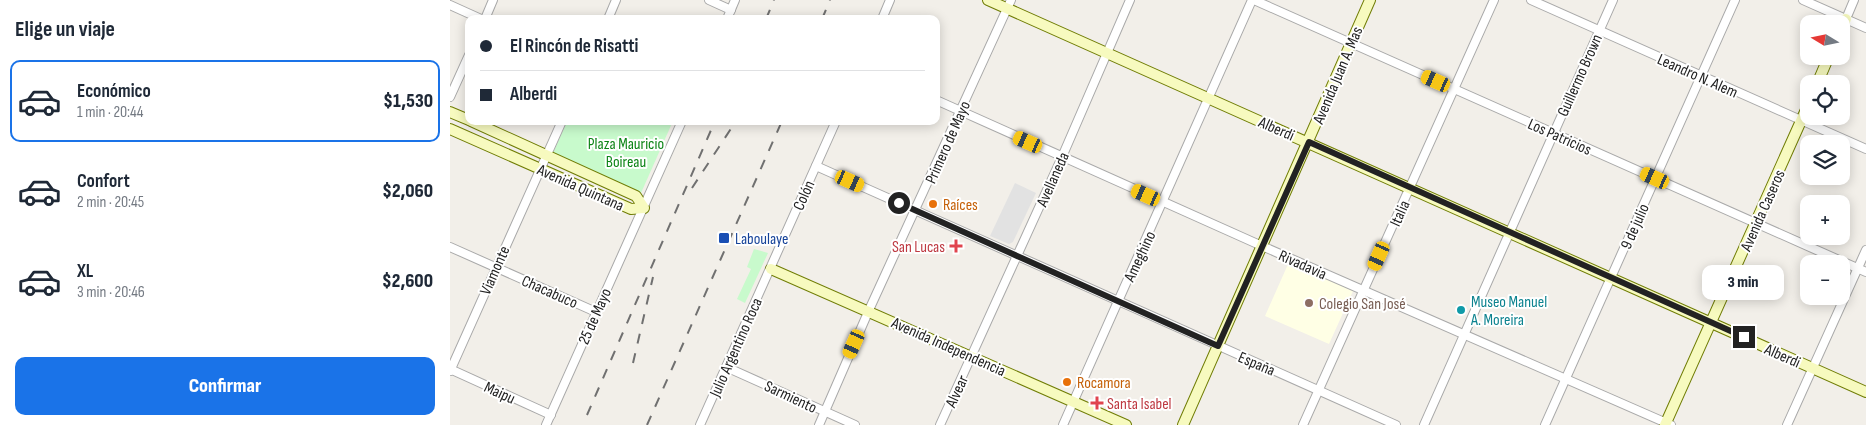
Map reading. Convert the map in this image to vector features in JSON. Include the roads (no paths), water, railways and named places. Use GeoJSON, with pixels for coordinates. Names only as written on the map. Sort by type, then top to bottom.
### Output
{"type":"FeatureCollection","features":[{"type":"Feature","properties":{"kind":"main road","name":"Alberdi"},"geometry":{"type":"LineString","coordinates":[[988,0],[1009,4],[1210,98],[1866,392]]}},
{"type":"Feature","properties":{"kind":"main road","name":"Avenida Juan A. Mas"},"geometry":{"type":"LineString","coordinates":[[1183,425],[1370,0]]}},
{"type":"Feature","properties":{"kind":"main road","name":"Avenida Quintana"},"geometry":{"type":"LineString","coordinates":[[450,112],[465,119]]}},
{"type":"Feature","properties":{"kind":"main road","name":"Avenida Caseros"},"geometry":{"type":"LineString","coordinates":[[1667,424],[1710,322],[1800,122]]}},
{"type":"Feature","properties":{"kind":"main road","name":"Avenida Quintana"},"geometry":{"type":"LineString","coordinates":[[450,129],[631,209],[644,208],[636,196],[479,125]]}},
{"type":"Feature","properties":{"kind":"main road","name":"Avenida Independencia"},"geometry":{"type":"LineString","coordinates":[[771,269],[869,310],[1126,425]]}},
{"type":"Feature","properties":{"kind":"street"},"geometry":{"type":"LineString","coordinates":[[487,15],[494,0]]}},
{"type":"Feature","properties":{"kind":"street"},"geometry":{"type":"LineString","coordinates":[[610,15],[616,0]]}},
{"type":"Feature","properties":{"kind":"street"},"geometry":{"type":"LineString","coordinates":[[710,0],[731,10]]}},
{"type":"Feature","properties":{"kind":"street"},"geometry":{"type":"LineString","coordinates":[[729,15],[735,0]]}},
{"type":"Feature","properties":{"kind":"street"},"geometry":{"type":"LineString","coordinates":[[884,15],[890,0]]}},
{"type":"Feature","properties":{"kind":"street","name":"Avellaneda"},"geometry":{"type":"LineString","coordinates":[[972,356],[1062,157],[1130,0]]}},
{"type":"Feature","properties":{"kind":"street","name":"Los Patricios"},"geometry":{"type":"LineString","coordinates":[[1253,0],[1862,270]]}},
{"type":"Feature","properties":{"kind":"street","name":"Ameghino"},"geometry":{"type":"LineString","coordinates":[[1063,425],[1253,0]]}},
{"type":"Feature","properties":{"kind":"street","name":"Italia"},"geometry":{"type":"LineString","coordinates":[[1303,425],[1494,0]]}},
{"type":"Feature","properties":{"kind":"street","name":"Leandro N. Alem"},"geometry":{"type":"LineString","coordinates":[[1530,0],[1800,120]]}},
{"type":"Feature","properties":{"kind":"street","name":"Guillermo Brown"},"geometry":{"type":"LineString","coordinates":[[1424,425],[1613,0]]}},
{"type":"Feature","properties":{"kind":"street","name":"9 de julio"},"geometry":{"type":"LineString","coordinates":[[1545,425],[1735,0]]}},
{"type":"Feature","properties":{"kind":"street"},"geometry":{"type":"LineString","coordinates":[[1803,0],[1837,15]]}},
{"type":"Feature","properties":{"kind":"street"},"geometry":{"type":"LineString","coordinates":[[1848,15],[1854,0]]}},
{"type":"Feature","properties":{"kind":"street","name":"Primero de Mayo"},"geometry":{"type":"LineString","coordinates":[[819,425],[869,310],[1009,4]]}},
{"type":"Feature","properties":{"kind":"street"},"geometry":{"type":"LineString","coordinates":[[450,5],[471,15]]}},
{"type":"Feature","properties":{"kind":"street"},"geometry":{"type":"LineString","coordinates":[[1850,21],[1866,28]]}},
{"type":"Feature","properties":{"kind":"street"},"geometry":{"type":"LineString","coordinates":[[450,97],[465,64]]}},
{"type":"Feature","properties":{"kind":"street","name":"Rivadavia"},"geometry":{"type":"LineString","coordinates":[[940,102],[1464,336],[1667,424]]}},
{"type":"Feature","properties":{"kind":"street","name":"Viamonte"},"geometry":{"type":"LineString","coordinates":[[450,370],[560,125]]}},
{"type":"Feature","properties":{"kind":"street","name":"25 de Mayo"},"geometry":{"type":"LineString","coordinates":[[546,425],[680,125]]}},
{"type":"Feature","properties":{"kind":"street","name":"Colón"},"geometry":{"type":"LineString","coordinates":[[771,269],[834,125]]}},
{"type":"Feature","properties":{"kind":"street","name":"Leandro N. Alem"},"geometry":{"type":"LineString","coordinates":[[1812,125],[1866,149]]}},
{"type":"Feature","properties":{"kind":"street","name":"España"},"geometry":{"type":"LineString","coordinates":[[816,166],[1396,425]]}},
{"type":"Feature","properties":{"kind":"street","name":"Chacabuco"},"geometry":{"type":"LineString","coordinates":[[450,247],[596,312]]}},
{"type":"Feature","properties":{"kind":"street"},"geometry":{"type":"LineString","coordinates":[[1787,425],[1862,270],[1866,250]]}},
{"type":"Feature","properties":{"kind":"street","name":"Julio Argentino Roca"},"geometry":{"type":"LineString","coordinates":[[700,425],[771,269]]}},
{"type":"Feature","properties":{"kind":"street","name":"Alvear"},"geometry":{"type":"LineString","coordinates":[[940,425],[972,356]]}},
{"type":"Feature","properties":{"kind":"street","name":"Sarmiento"},"geometry":{"type":"LineString","coordinates":[[726,367],[855,425]]}},
{"type":"Feature","properties":{"kind":"street","name":"Maipu"},"geometry":{"type":"LineString","coordinates":[[450,370],[551,415]]}},
{"type":"Feature","properties":{"kind":"railway"},"geometry":{"type":"LineString","coordinates":[[768,15],[774,0]]}},
{"type":"Feature","properties":{"kind":"railway"},"geometry":{"type":"LineString","coordinates":[[824,15],[830,0]]}},
{"type":"Feature","properties":{"kind":"railway"},"geometry":{"type":"LineString","coordinates":[[587,415],[713,125]]}},
{"type":"Feature","properties":{"kind":"railway"},"geometry":{"type":"LineString","coordinates":[[692,188],[733,125]]}},
{"type":"Feature","properties":{"kind":"railway"},"geometry":{"type":"LineString","coordinates":[[647,425],[780,125]]}},
{"type":"Feature","properties":{"kind":"railway"},"geometry":{"type":"LineString","coordinates":[[633,363],[653,277]]}},
{"type":"Feature","properties":{"kind":"place","name":"Raíces"},"geometry":{"type":"Point","coordinates":[933,204]}},
{"type":"Feature","properties":{"kind":"place","name":"Laboulaye"},"geometry":{"type":"Point","coordinates":[724,238]}},
{"type":"Feature","properties":{"kind":"place","name":"San Lucas"},"geometry":{"type":"Point","coordinates":[956,246]}},
{"type":"Feature","properties":{"kind":"place","name":"Colegio San José"},"geometry":{"type":"Point","coordinates":[1309,303]}},
{"type":"Feature","properties":{"kind":"place","name":"Museo Manuel A. Moreira"},"geometry":{"type":"Point","coordinates":[1461,310]}},
{"type":"Feature","properties":{"kind":"place","name":"Rocamora"},"geometry":{"type":"Point","coordinates":[1067,382]}},
{"type":"Feature","properties":{"kind":"place","name":"Santa Isabel"},"geometry":{"type":"Point","coordinates":[1097,403]}},
{"type":"Feature","properties":{"kind":"park label","name":"Plaza Mauricio Boireau"},"geometry":{"type":"Point","coordinates":[626,152]}}]}
